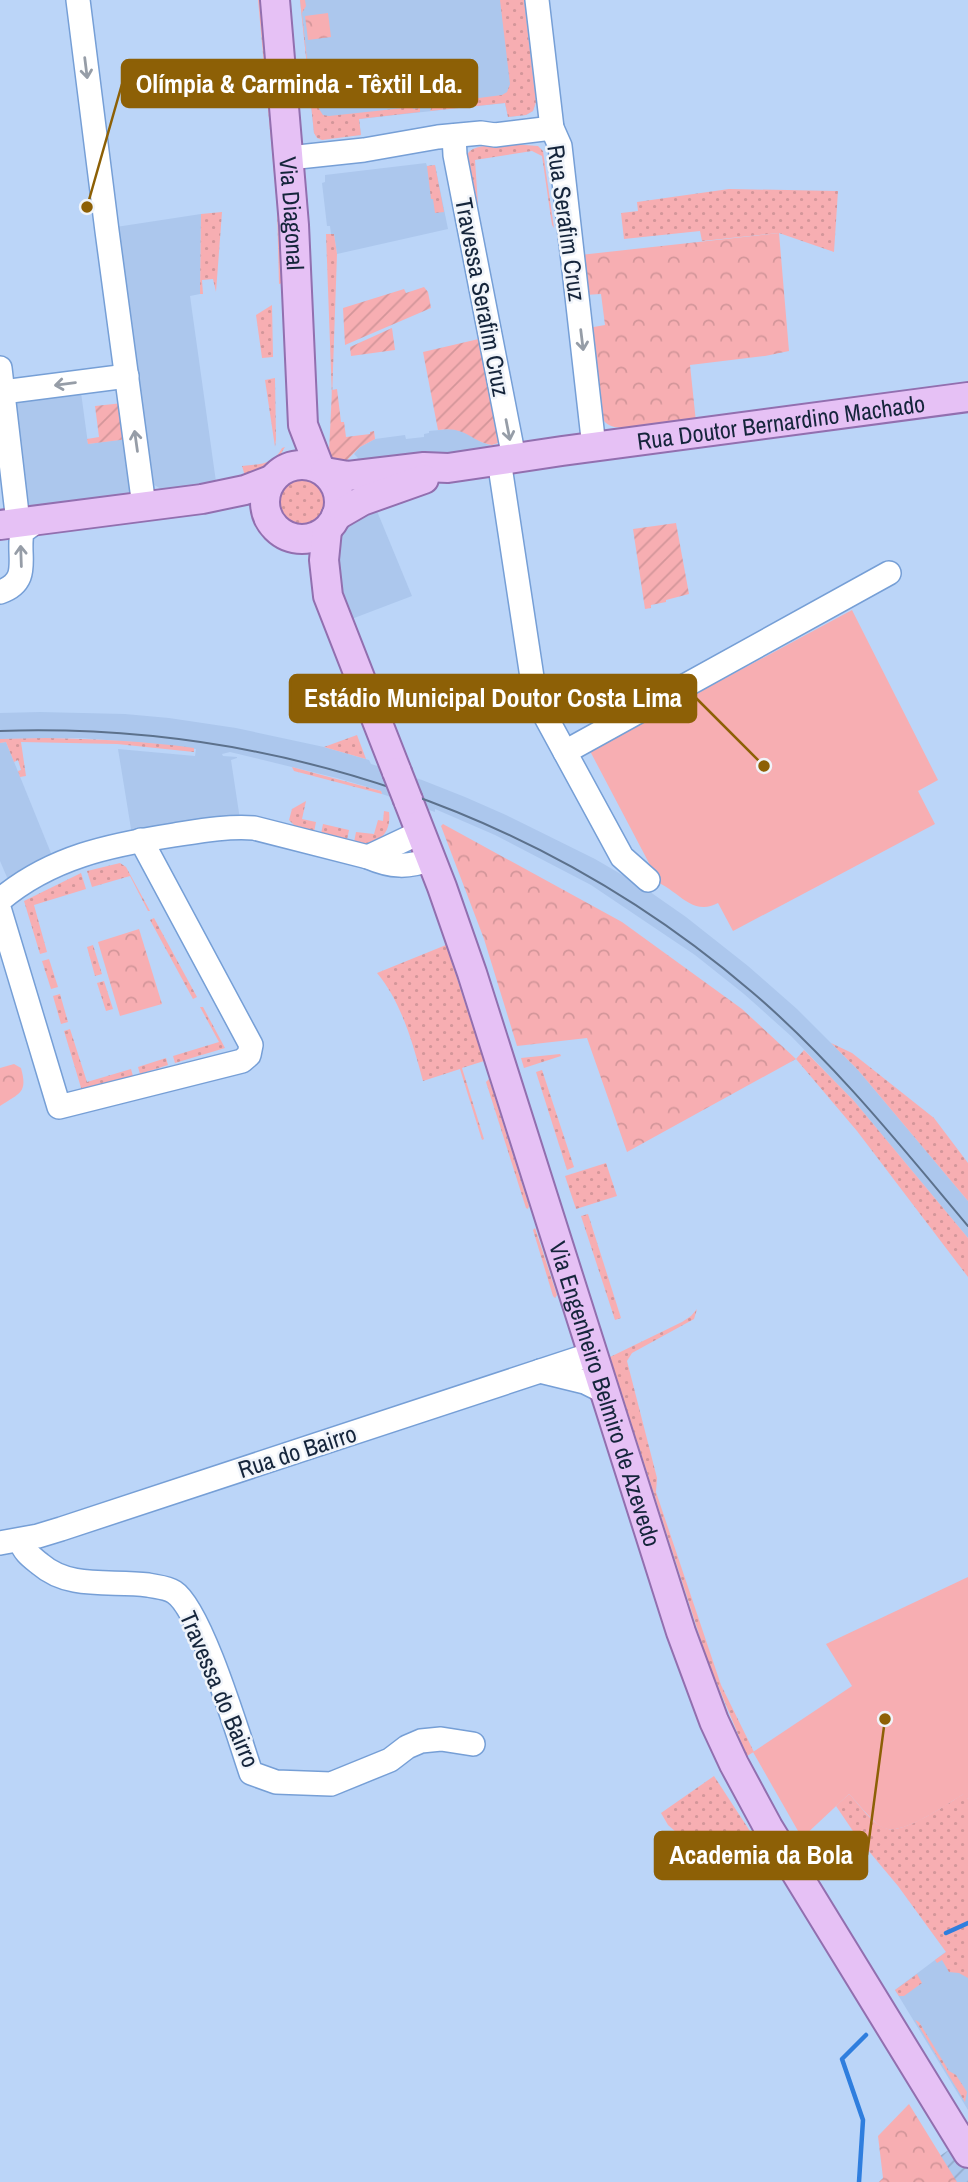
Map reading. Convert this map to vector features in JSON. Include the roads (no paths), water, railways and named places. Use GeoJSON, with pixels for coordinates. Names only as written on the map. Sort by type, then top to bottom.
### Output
{"type":"FeatureCollection","features":[{"type":"Feature","properties":{"kind":"main road","name":"Via Diagonal"},"geometry":{"type":"LineString","coordinates":[[275,0],[289,158],[303,425],[323,471]]}},
{"type":"Feature","properties":{"kind":"main road","name":"Rua Doutor Bernardino Machado"},"geometry":{"type":"LineString","coordinates":[[448,468],[968,397]]}},
{"type":"Feature","properties":{"kind":"main road","name":"Via Diagonal"},"geometry":{"type":"LineString","coordinates":[[276,475],[303,425]]}},
{"type":"Feature","properties":{"kind":"main road"},"geometry":{"type":"LineString","coordinates":[[20,522],[202,499],[245,490],[300,464],[348,476],[424,467],[448,468]]}},
{"type":"Feature","properties":{"kind":"main road"},"geometry":{"type":"LineString","coordinates":[[202,499],[243,511],[280,531],[308,539],[362,501],[448,468]]}},
{"type":"Feature","properties":{"kind":"main road"},"geometry":{"type":"LineString","coordinates":[[323,471],[331,478],[338,492],[339,508],[331,523]]}},
{"type":"Feature","properties":{"kind":"main road"},"geometry":{"type":"LineString","coordinates":[[276,475],[265,492],[264,506],[280,531]]}},
{"type":"Feature","properties":{"kind":"main road","name":"Via Engenheiro Belmiro de Azevedo"},"geometry":{"type":"LineString","coordinates":[[331,523],[324,560],[328,596],[421,832],[472,973],[696,1677],[734,1765],[768,1827],[968,2153]]}},
{"type":"Feature","properties":{"kind":"main road","name":"Via Engenheiro Belmiro de Azevedo"},"geometry":{"type":"LineString","coordinates":[[280,531],[328,596]]}},
{"type":"Feature","properties":{"kind":"street"},"geometry":{"type":"LineString","coordinates":[[78,0],[145,506]]}},
{"type":"Feature","properties":{"kind":"street","name":"Rua Serafim Cruz"},"geometry":{"type":"LineString","coordinates":[[537,0],[552,128],[560,146],[594,447]]}},
{"type":"Feature","properties":{"kind":"street"},"geometry":{"type":"LineString","coordinates":[[289,158],[364,150],[481,132],[495,135],[552,128]]}},
{"type":"Feature","properties":{"kind":"street","name":"Travessa Serafim Cruz"},"geometry":{"type":"LineString","coordinates":[[454,136],[506,459],[535,697],[622,857],[648,880]]}},
{"type":"Feature","properties":{"kind":"street"},"geometry":{"type":"LineString","coordinates":[[0,368],[22,532],[20,575],[13,586],[0,592]]}},
{"type":"Feature","properties":{"kind":"street"},"geometry":{"type":"LineString","coordinates":[[3,392],[127,376]]}},
{"type":"Feature","properties":{"kind":"street"},"geometry":{"type":"LineString","coordinates":[[565,752],[889,573]]}},
{"type":"Feature","properties":{"kind":"street"},"geometry":{"type":"LineString","coordinates":[[0,900],[40,874],[75,856],[141,840],[207,830],[254,828],[368,857],[384,864],[406,867],[431,859]]}},
{"type":"Feature","properties":{"kind":"street"},"geometry":{"type":"LineString","coordinates":[[368,857],[421,832]]}},
{"type":"Feature","properties":{"kind":"street"},"geometry":{"type":"LineString","coordinates":[[0,911],[60,1107],[242,1061],[249,1055],[251,1045],[141,840]]}},
{"type":"Feature","properties":{"kind":"street","name":"Rua do Bairro"},"geometry":{"type":"LineString","coordinates":[[10,1542],[88,1521],[593,1354]]}},
{"type":"Feature","properties":{"kind":"street"},"geometry":{"type":"LineString","coordinates":[[540,1371],[585,1382],[605,1392]]}},
{"type":"Feature","properties":{"kind":"street","name":"Travessa do Bairro"},"geometry":{"type":"LineString","coordinates":[[10,1542],[47,1571],[69,1581],[162,1587],[176,1593],[206,1643],[251,1773],[276,1782],[331,1784],[390,1760],[407,1747],[421,1741],[442,1739],[473,1744]]}},
{"type":"Feature","properties":{"kind":"waterway"},"geometry":{"type":"LineString","coordinates":[[946,1933],[968,1923]]}},
{"type":"Feature","properties":{"kind":"waterway"},"geometry":{"type":"LineString","coordinates":[[859,2182],[863,2120],[842,2059],[866,2035]]}},
{"type":"Feature","properties":{"kind":"tram line"},"geometry":{"type":"LineString","coordinates":[[0,731],[103,732],[204,743],[304,762],[401,791],[495,828],[585,874],[671,929],[782,1019],[865,1105],[968,1226]]}},
{"type":"Feature","properties":{"kind":"place","name":"Olímpia & Carminda - Têxtil Lda."},"geometry":{"type":"Point","coordinates":[87,207]}},
{"type":"Feature","properties":{"kind":"place","name":"Estádio Municipal Doutor Costa Lima"},"geometry":{"type":"Point","coordinates":[764,766]}},
{"type":"Feature","properties":{"kind":"place","name":"Academia da Bola"},"geometry":{"type":"Point","coordinates":[885,1719]}}]}
